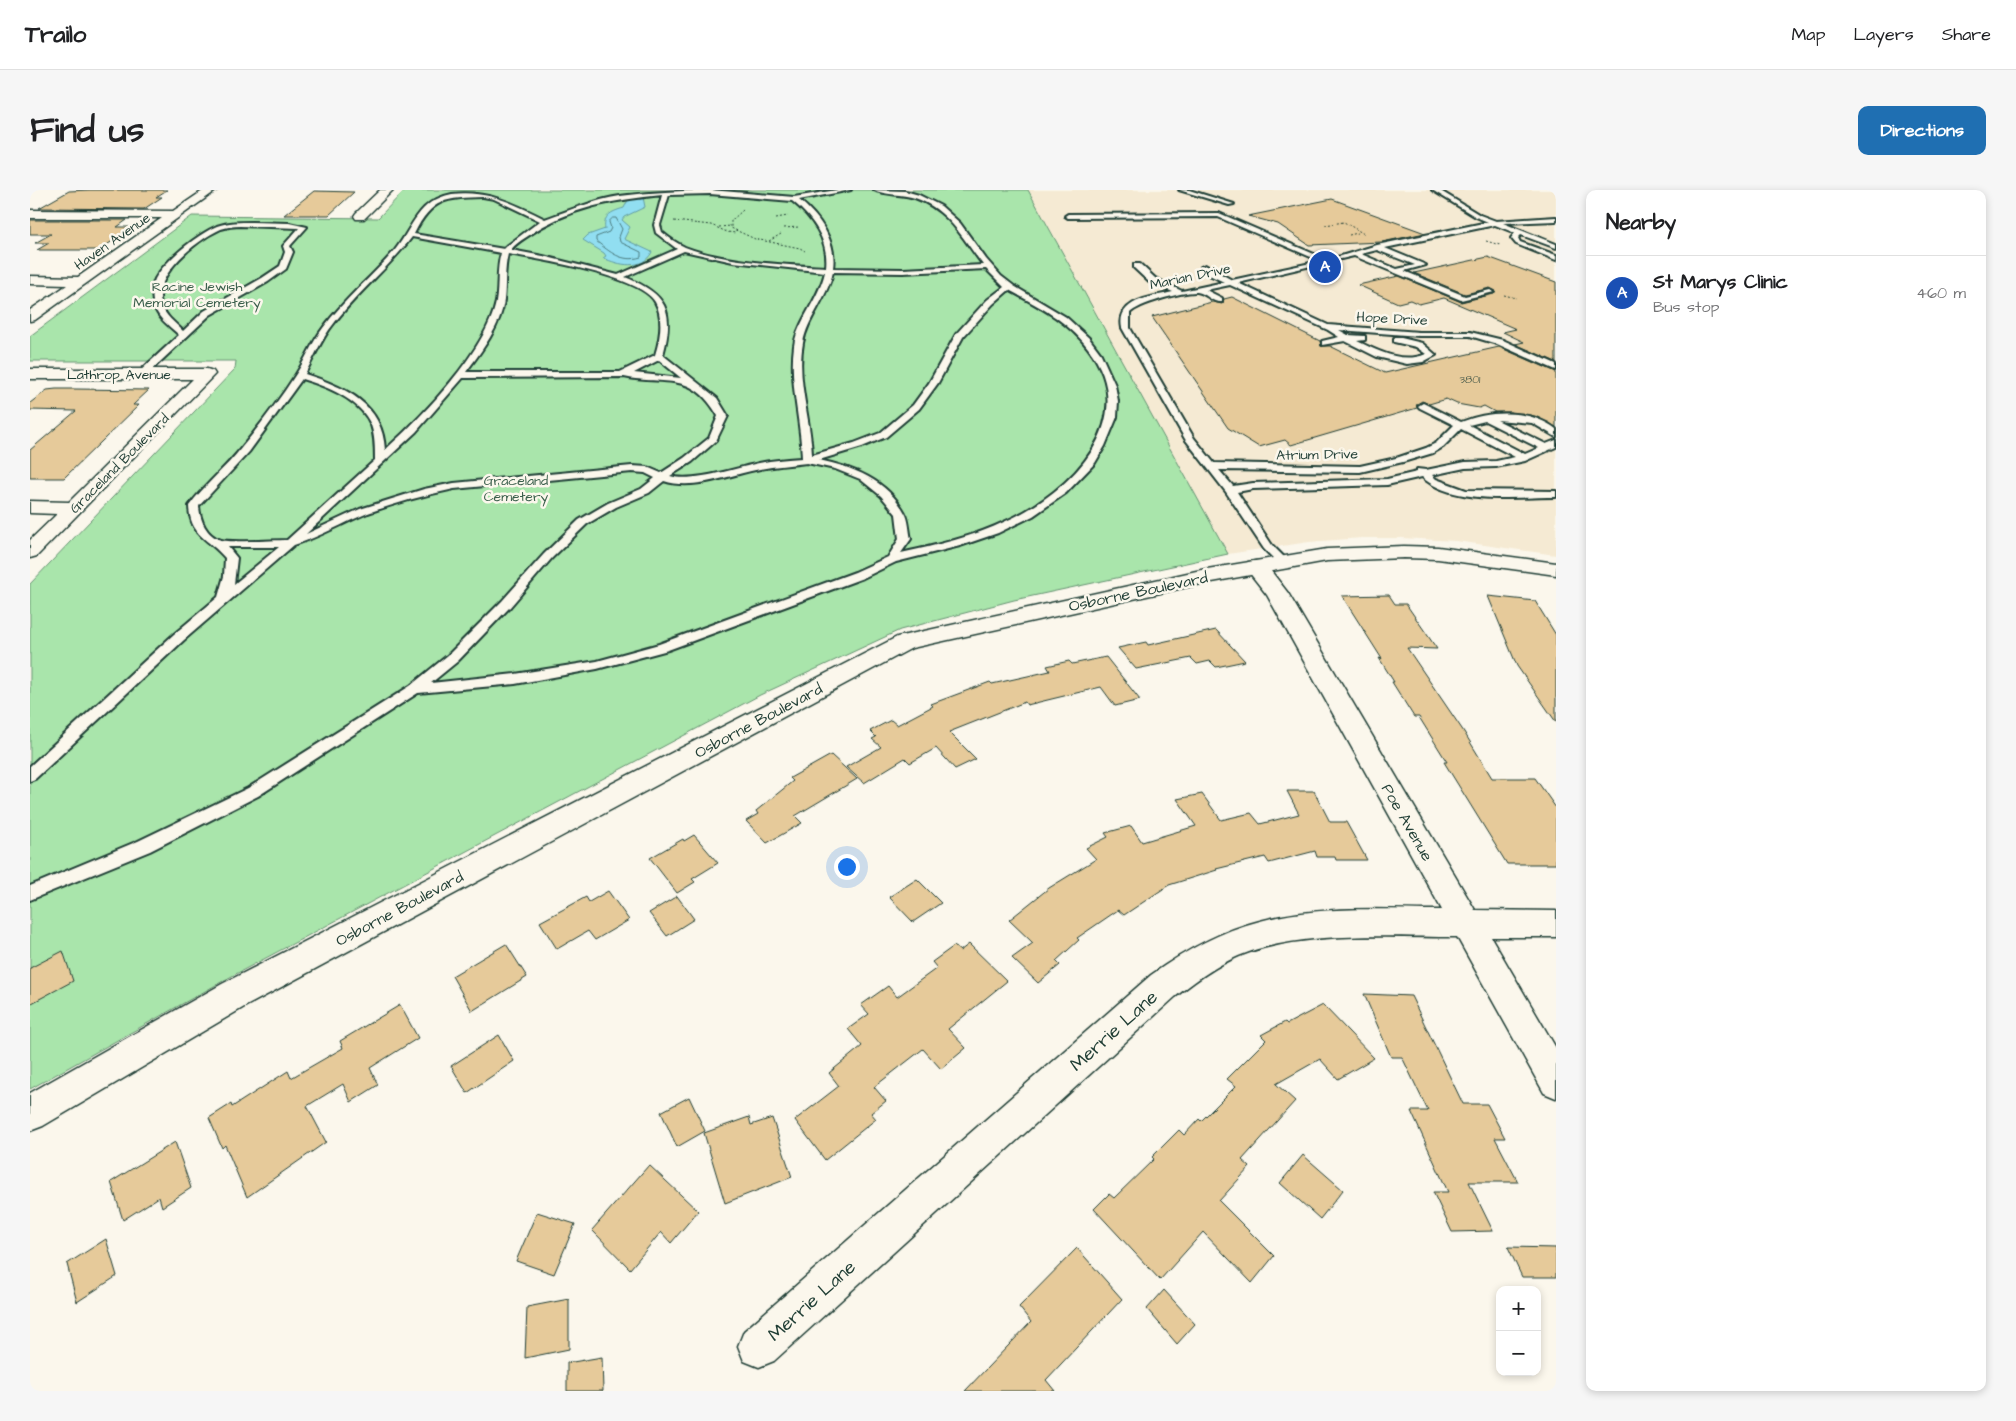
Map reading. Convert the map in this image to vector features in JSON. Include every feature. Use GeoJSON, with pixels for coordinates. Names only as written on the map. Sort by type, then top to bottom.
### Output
{"type":"FeatureCollection","features":[{"type":"Feature","properties":{"kind":"street","name":"Haven Avenue"},"geometry":{"type":"LineString","coordinates":[[30,317],[211,190]]}},
{"type":"Feature","properties":{"kind":"street"},"geometry":{"type":"LineString","coordinates":[[360,216],[387,190]]}},
{"type":"Feature","properties":{"kind":"street"},"geometry":{"type":"LineString","coordinates":[[30,214],[176,215]]}},
{"type":"Feature","properties":{"kind":"street"},"geometry":{"type":"LineString","coordinates":[[30,280],[82,281]]}},
{"type":"Feature","properties":{"kind":"street","name":"Lathrop Avenue"},"geometry":{"type":"LineString","coordinates":[[30,374],[207,374]]}},
{"type":"Feature","properties":{"kind":"street","name":"Graceland Boulevard"},"geometry":{"type":"LineString","coordinates":[[30,552],[207,374]]}},
{"type":"Feature","properties":{"kind":"street"},"geometry":{"type":"LineString","coordinates":[[30,507],[74,508]]}},
{"type":"Feature","properties":{"kind":"street","name":"Osborne Boulevard"},"geometry":{"type":"LineString","coordinates":[[30,1113],[234,995],[905,642],[1201,577],[1335,554],[1404,552],[1472,556],[1556,569]]}},
{"type":"Feature","properties":{"kind":"street","name":"Poe Avenue"},"geometry":{"type":"LineString","coordinates":[[1269,564],[1277,593],[1556,1081]]}},
{"type":"Feature","properties":{"kind":"street","name":"Merrie Lane"},"geometry":{"type":"LineString","coordinates":[[759,1346],[1163,986],[1196,962],[1241,940],[1292,928],[1327,925],[1556,924]]}},
{"type":"Feature","properties":{"kind":"lane"},"geometry":{"type":"LineString","coordinates":[[30,775],[179,637],[290,543],[413,430],[475,355],[493,322],[500,302],[502,263],[510,246],[545,221],[610,200],[666,193],[710,192],[794,199],[848,190]]}},
{"type":"Feature","properties":{"kind":"lane"},"geometry":{"type":"LineString","coordinates":[[415,689],[515,679],[597,665],[663,647],[859,575],[892,559],[993,531],[1042,507],[1072,483],[1089,462],[1104,438],[1113,411],[1107,370],[1091,346],[1073,328],[1045,307],[1010,286],[987,267],[948,212],[940,206],[917,196],[877,190]]}},
{"type":"Feature","properties":{"kind":"lane"},"geometry":{"type":"LineString","coordinates":[[1182,190],[1231,204]]}},
{"type":"Feature","properties":{"kind":"lane"},"geometry":{"type":"LineString","coordinates":[[1435,190],[1493,223],[1556,246]]}},
{"type":"Feature","properties":{"kind":"lane"},"geometry":{"type":"LineString","coordinates":[[666,193],[658,220],[659,233],[683,249],[731,260],[898,272],[987,267]]}},
{"type":"Feature","properties":{"kind":"lane"},"geometry":{"type":"LineString","coordinates":[[224,599],[230,576],[231,558],[219,544],[208,537],[195,521],[194,506],[245,450],[300,375],[325,330],[346,304],[378,274],[410,235],[420,215],[431,205],[453,196],[483,195],[496,197],[545,221]]}},
{"type":"Feature","properties":{"kind":"lane"},"geometry":{"type":"LineString","coordinates":[[794,199],[803,206],[822,232],[830,251],[829,267],[821,298],[798,344],[799,383],[808,441],[807,460]]}},
{"type":"Feature","properties":{"kind":"lane"},"geometry":{"type":"LineString","coordinates":[[1068,216],[1219,215],[1327,262]]}},
{"type":"Feature","properties":{"kind":"lane","name":"Marian Drive"},"geometry":{"type":"LineString","coordinates":[[1269,564],[1268,547],[1230,490],[1190,439],[1126,328],[1123,319],[1126,311],[1134,305],[1181,293],[1327,262],[1377,247],[1493,223],[1515,220],[1556,219]]}},
{"type":"Feature","properties":{"kind":"lane"},"geometry":{"type":"LineString","coordinates":[[142,374],[217,306],[265,280],[283,267],[288,252],[286,246],[304,227],[225,225],[211,231],[177,259],[159,280],[157,300],[162,315],[183,335]]}},
{"type":"Feature","properties":{"kind":"lane"},"geometry":{"type":"LineString","coordinates":[[1520,232],[1514,238],[1518,243],[1556,258]]}},
{"type":"Feature","properties":{"kind":"lane"},"geometry":{"type":"LineString","coordinates":[[410,235],[489,250],[506,251],[584,268],[619,277],[638,285],[656,296],[663,312],[664,331],[659,356],[621,375]]}},
{"type":"Feature","properties":{"kind":"lane"},"geometry":{"type":"LineString","coordinates":[[1377,247],[1422,265],[1397,271]]}},
{"type":"Feature","properties":{"kind":"lane"},"geometry":{"type":"LineString","coordinates":[[619,277],[683,249]]}},
{"type":"Feature","properties":{"kind":"lane"},"geometry":{"type":"LineString","coordinates":[[1354,254],[1464,298],[1490,292]]}},
{"type":"Feature","properties":{"kind":"lane"},"geometry":{"type":"LineString","coordinates":[[1137,266],[1152,280],[1181,293]]}},
{"type":"Feature","properties":{"kind":"lane","name":"Hope Drive"},"geometry":{"type":"LineString","coordinates":[[1205,267],[1208,271],[1230,282],[1326,327],[1419,334],[1470,334],[1500,342],[1556,367]]}},
{"type":"Feature","properties":{"kind":"lane"},"geometry":{"type":"LineString","coordinates":[[219,544],[290,543],[309,537],[357,514],[424,492],[454,486],[598,474],[632,469],[647,470],[677,482],[713,477],[760,466],[807,460],[858,445],[883,435],[916,407],[933,383],[959,336],[990,302],[1010,286]]}},
{"type":"Feature","properties":{"kind":"lane"},"geometry":{"type":"LineString","coordinates":[[1198,289],[1219,300]]}},
{"type":"Feature","properties":{"kind":"lane"},"geometry":{"type":"LineString","coordinates":[[1325,343],[1346,338],[1392,340],[1419,345],[1432,355],[1408,361],[1384,357],[1346,338],[1326,327]]}},
{"type":"Feature","properties":{"kind":"lane"},"geometry":{"type":"LineString","coordinates":[[30,893],[144,846],[253,792],[415,689],[453,658],[506,604],[548,556],[583,522],[612,504],[645,491],[713,439],[723,416],[714,400],[659,356]]}},
{"type":"Feature","properties":{"kind":"lane"},"geometry":{"type":"LineString","coordinates":[[300,375],[320,381],[343,393],[365,410],[374,422],[380,441],[380,461]]}},
{"type":"Feature","properties":{"kind":"lane"},"geometry":{"type":"LineString","coordinates":[[460,375],[621,375],[653,376],[693,382]]}},
{"type":"Feature","properties":{"kind":"lane"},"geometry":{"type":"LineString","coordinates":[[1423,406],[1525,458]]}},
{"type":"Feature","properties":{"kind":"lane","name":"Atrium Drive"},"geometry":{"type":"LineString","coordinates":[[1211,466],[1235,468],[1359,469],[1439,447],[1454,430],[1462,426],[1488,418],[1508,415],[1532,420],[1556,434]]}},
{"type":"Feature","properties":{"kind":"lane"},"geometry":{"type":"LineString","coordinates":[[1488,418],[1552,446]]}},
{"type":"Feature","properties":{"kind":"lane","name":"Atrium Drive"},"geometry":{"type":"LineString","coordinates":[[1230,490],[1253,486],[1387,482],[1465,465],[1496,464],[1525,458],[1552,446]]}},
{"type":"Feature","properties":{"kind":"lane"},"geometry":{"type":"LineString","coordinates":[[1400,459],[1425,474],[1432,481],[1465,493],[1556,494]]}},
{"type":"Feature","properties":{"kind":"lane"},"geometry":{"type":"LineString","coordinates":[[807,460],[838,467],[864,477],[885,494],[901,514],[905,539],[892,559]]}},
{"type":"Feature","properties":{"kind":"path"},"geometry":{"type":"LineString","coordinates":[[737,233],[731,226],[731,221],[735,216],[767,196]]}},
{"type":"Feature","properties":{"kind":"path"},"geometry":{"type":"LineString","coordinates":[[658,220],[731,226]]}},
{"type":"Feature","properties":{"kind":"path"},"geometry":{"type":"LineString","coordinates":[[1325,225],[1346,223],[1356,228],[1356,231],[1360,233]]}},
{"type":"Feature","properties":{"kind":"path"},"geometry":{"type":"LineString","coordinates":[[716,226],[727,232],[800,248],[817,259],[820,264],[829,267]]}},
{"type":"Feature","properties":{"kind":"path"},"geometry":{"type":"LineString","coordinates":[[768,242],[781,234]]}},
{"type":"Feature","properties":{"kind":"path"},"geometry":{"type":"LineString","coordinates":[[1349,235],[1364,234]]}},
{"type":"Feature","properties":{"kind":"path"},"geometry":{"type":"LineString","coordinates":[[1486,241],[1507,246]]}},
{"type":"Feature","properties":{"kind":"shaded area"},"geometry":{"type":"Polygon","coordinates":[[[1028,190],[1556,190],[1556,555],[1456,541],[1401,538],[1362,538],[1309,542],[1228,554],[1028,190]]]}},
{"type":"Feature","properties":{"kind":"green space","name":"Graceland Cemetery"},"geometry":{"type":"Polygon","coordinates":[[[405,190],[1028,190],[1228,554],[1014,600],[900,630],[760,695],[232,976],[30,1089],[30,584],[235,369],[236,361],[30,361],[30,336],[192,216],[378,218],[405,190]]]}},
{"type":"Feature","properties":{"kind":"water"},"geometry":{"type":"Polygon","coordinates":[[[643,197],[645,207],[624,217],[622,220],[630,227],[624,239],[652,252],[648,258],[642,262],[630,265],[609,261],[603,258],[606,256],[604,253],[583,240],[588,235],[605,229],[605,221],[608,215],[624,208],[629,198],[643,197]]]}},
{"type":"Feature","properties":{"kind":"building"},"geometry":{"type":"Polygon","coordinates":[[[167,190],[156,197],[162,197],[144,209],[39,208],[69,191],[167,190]]]}},
{"type":"Feature","properties":{"kind":"building"},"geometry":{"type":"Polygon","coordinates":[[[314,191],[354,192],[329,215],[284,215],[314,191]]]}},
{"type":"Feature","properties":{"kind":"building"},"geometry":{"type":"Polygon","coordinates":[[[1332,199],[1425,233],[1382,242],[1309,245],[1278,224],[1248,216],[1332,199]]]}},
{"type":"Feature","properties":{"kind":"building"},"geometry":{"type":"Polygon","coordinates":[[[30,220],[127,220],[117,227],[134,227],[99,250],[37,250],[49,243],[35,243],[51,234],[30,234],[30,220]]]}},
{"type":"Feature","properties":{"kind":"building"},"geometry":{"type":"Polygon","coordinates":[[[1488,257],[1556,282],[1556,362],[1515,344],[1524,342],[1503,332],[1516,329],[1444,298],[1419,304],[1410,300],[1398,303],[1358,285],[1399,276],[1461,302],[1494,294],[1496,291],[1490,288],[1465,294],[1414,273],[1488,257]]]}},
{"type":"Feature","properties":{"kind":"building"},"geometry":{"type":"Polygon","coordinates":[[[1232,297],[1320,341],[1321,346],[1330,346],[1385,373],[1499,347],[1556,372],[1556,427],[1535,416],[1495,412],[1484,406],[1479,408],[1457,404],[1446,399],[1429,404],[1422,401],[1417,404],[1417,408],[1291,445],[1285,440],[1259,447],[1228,428],[1152,317],[1212,302],[1222,304],[1224,299],[1232,297]]]}},
{"type":"Feature","properties":{"kind":"building"},"geometry":{"type":"Polygon","coordinates":[[[47,390],[149,390],[133,405],[139,405],[64,478],[30,478],[30,450],[76,411],[30,410],[30,403],[47,390]]]}},
{"type":"Feature","properties":{"kind":"building"},"geometry":{"type":"Polygon","coordinates":[[[1389,595],[1395,604],[1406,604],[1437,649],[1407,648],[1464,732],[1492,778],[1535,778],[1556,808],[1556,864],[1507,864],[1444,762],[1447,762],[1419,717],[1414,717],[1392,682],[1394,682],[1379,658],[1382,659],[1342,596],[1389,595]]]}},
{"type":"Feature","properties":{"kind":"building"},"geometry":{"type":"Polygon","coordinates":[[[1488,596],[1535,601],[1556,635],[1556,722],[1517,666],[1488,596]]]}},
{"type":"Feature","properties":{"kind":"building"},"geometry":{"type":"Polygon","coordinates":[[[1216,630],[1245,661],[1216,667],[1210,661],[1197,664],[1191,658],[1136,669],[1118,648],[1146,642],[1148,645],[1216,630]]]}},
{"type":"Feature","properties":{"kind":"building"},"geometry":{"type":"Polygon","coordinates":[[[1106,657],[1140,700],[1115,706],[1101,687],[1027,705],[1025,702],[949,732],[976,759],[955,769],[936,748],[910,763],[905,758],[864,783],[846,767],[881,747],[872,739],[876,737],[870,731],[891,720],[897,725],[933,706],[931,704],[990,682],[992,684],[1050,671],[1047,666],[1069,661],[1072,664],[1106,657]]]}},
{"type":"Feature","properties":{"kind":"building"},"geometry":{"type":"Polygon","coordinates":[[[831,755],[857,779],[795,816],[802,823],[767,843],[746,821],[758,814],[756,811],[793,781],[790,778],[831,755]]]}},
{"type":"Feature","properties":{"kind":"building"},"geometry":{"type":"Polygon","coordinates":[[[1287,791],[1314,791],[1330,822],[1346,822],[1367,860],[1336,860],[1335,857],[1317,857],[1315,851],[1269,863],[1265,857],[1216,869],[1169,885],[1124,915],[1118,910],[1077,938],[1079,940],[1056,961],[1060,965],[1038,983],[1012,958],[1033,943],[1009,920],[1049,888],[1096,859],[1086,848],[1108,837],[1105,833],[1131,826],[1142,842],[1196,826],[1177,799],[1202,794],[1221,820],[1251,813],[1260,824],[1299,814],[1287,791]]]}},
{"type":"Feature","properties":{"kind":"building"},"geometry":{"type":"Polygon","coordinates":[[[694,835],[718,863],[692,879],[695,882],[677,893],[650,858],[683,839],[684,841],[694,835]]]}},
{"type":"Feature","properties":{"kind":"building"},"geometry":{"type":"Polygon","coordinates":[[[917,879],[941,903],[913,922],[889,897],[917,879]]]}},
{"type":"Feature","properties":{"kind":"building"},"geometry":{"type":"Polygon","coordinates":[[[608,891],[629,920],[595,940],[588,931],[557,949],[540,922],[586,897],[589,902],[608,891]]]}},
{"type":"Feature","properties":{"kind":"building"},"geometry":{"type":"Polygon","coordinates":[[[677,896],[694,919],[667,936],[649,913],[677,896]]]}},
{"type":"Feature","properties":{"kind":"building"},"geometry":{"type":"Polygon","coordinates":[[[506,944],[527,977],[472,1011],[452,976],[506,944]]]}},
{"type":"Feature","properties":{"kind":"building"},"geometry":{"type":"Polygon","coordinates":[[[969,944],[1007,981],[948,1029],[966,1048],[941,1069],[923,1049],[874,1087],[886,1101],[871,1113],[876,1119],[825,1160],[795,1120],[839,1086],[829,1073],[862,1046],[848,1029],[869,1014],[861,1005],[888,986],[897,997],[937,968],[932,962],[954,946],[960,951],[969,944]]]}},
{"type":"Feature","properties":{"kind":"building"},"geometry":{"type":"Polygon","coordinates":[[[63,951],[73,981],[30,1004],[30,968],[63,951]]]}},
{"type":"Feature","properties":{"kind":"building"},"geometry":{"type":"Polygon","coordinates":[[[1364,994],[1411,996],[1463,1104],[1487,1104],[1505,1138],[1495,1138],[1518,1182],[1469,1182],[1493,1231],[1452,1232],[1433,1192],[1448,1192],[1411,1111],[1428,1111],[1402,1057],[1391,1057],[1364,994]]]}},
{"type":"Feature","properties":{"kind":"building"},"geometry":{"type":"Polygon","coordinates":[[[400,1005],[418,1038],[370,1068],[378,1085],[351,1102],[343,1084],[307,1106],[326,1142],[247,1197],[225,1145],[222,1148],[209,1118],[231,1104],[232,1107],[288,1071],[291,1078],[343,1048],[340,1041],[400,1005]]]}},
{"type":"Feature","properties":{"kind":"building"},"geometry":{"type":"Polygon","coordinates":[[[1323,1005],[1374,1058],[1338,1079],[1320,1059],[1276,1084],[1295,1101],[1242,1160],[1250,1167],[1219,1201],[1274,1256],[1252,1283],[1203,1232],[1160,1280],[1094,1209],[1109,1194],[1114,1198],[1154,1159],[1152,1157],[1179,1130],[1184,1135],[1236,1086],[1227,1079],[1266,1040],[1261,1035],[1323,1005]]]}},
{"type":"Feature","properties":{"kind":"building"},"geometry":{"type":"Polygon","coordinates":[[[499,1035],[514,1061],[467,1093],[451,1066],[499,1035]]]}},
{"type":"Feature","properties":{"kind":"building"},"geometry":{"type":"Polygon","coordinates":[[[689,1097],[705,1131],[677,1147],[661,1112],[689,1097]]]}},
{"type":"Feature","properties":{"kind":"building"},"geometry":{"type":"Polygon","coordinates":[[[749,1117],[751,1125],[772,1118],[792,1177],[725,1203],[704,1133],[749,1117]]]}},
{"type":"Feature","properties":{"kind":"building"},"geometry":{"type":"Polygon","coordinates":[[[175,1142],[191,1188],[162,1207],[159,1197],[123,1220],[111,1182],[175,1142]]]}},
{"type":"Feature","properties":{"kind":"building"},"geometry":{"type":"Polygon","coordinates":[[[1303,1155],[1343,1190],[1320,1219],[1280,1183],[1303,1155]]]}},
{"type":"Feature","properties":{"kind":"building"},"geometry":{"type":"Polygon","coordinates":[[[649,1165],[698,1211],[671,1243],[661,1232],[630,1269],[592,1230],[649,1165]]]}},
{"type":"Feature","properties":{"kind":"building"},"geometry":{"type":"Polygon","coordinates":[[[537,1212],[575,1224],[554,1274],[516,1261],[537,1212]]]}},
{"type":"Feature","properties":{"kind":"building"},"geometry":{"type":"Polygon","coordinates":[[[106,1239],[117,1276],[77,1302],[67,1264],[106,1239]]]}},
{"type":"Feature","properties":{"kind":"building"},"geometry":{"type":"Polygon","coordinates":[[[1508,1247],[1556,1248],[1556,1277],[1522,1277],[1508,1247]]]}},
{"type":"Feature","properties":{"kind":"building"},"geometry":{"type":"Polygon","coordinates":[[[1077,1248],[1122,1299],[1046,1380],[1055,1391],[965,1391],[1031,1322],[1019,1307],[1077,1248]]]}},
{"type":"Feature","properties":{"kind":"building"},"geometry":{"type":"Polygon","coordinates":[[[1164,1290],[1195,1324],[1177,1344],[1147,1309],[1164,1290]]]}},
{"type":"Feature","properties":{"kind":"building"},"geometry":{"type":"Polygon","coordinates":[[[569,1299],[569,1349],[525,1358],[527,1307],[569,1299]]]}},
{"type":"Feature","properties":{"kind":"building"},"geometry":{"type":"Polygon","coordinates":[[[602,1357],[603,1391],[567,1391],[567,1363],[602,1357]]]}},
{"type":"Feature","properties":{"kind":"place","name":"St Marys Clinic"},"geometry":{"type":"Point","coordinates":[1325,267]}},
{"type":"Feature","properties":{"kind":"park label","name":"Racine Jewish Memorial Cemetery"},"geometry":{"type":"Point","coordinates":[197,294]}}]}
